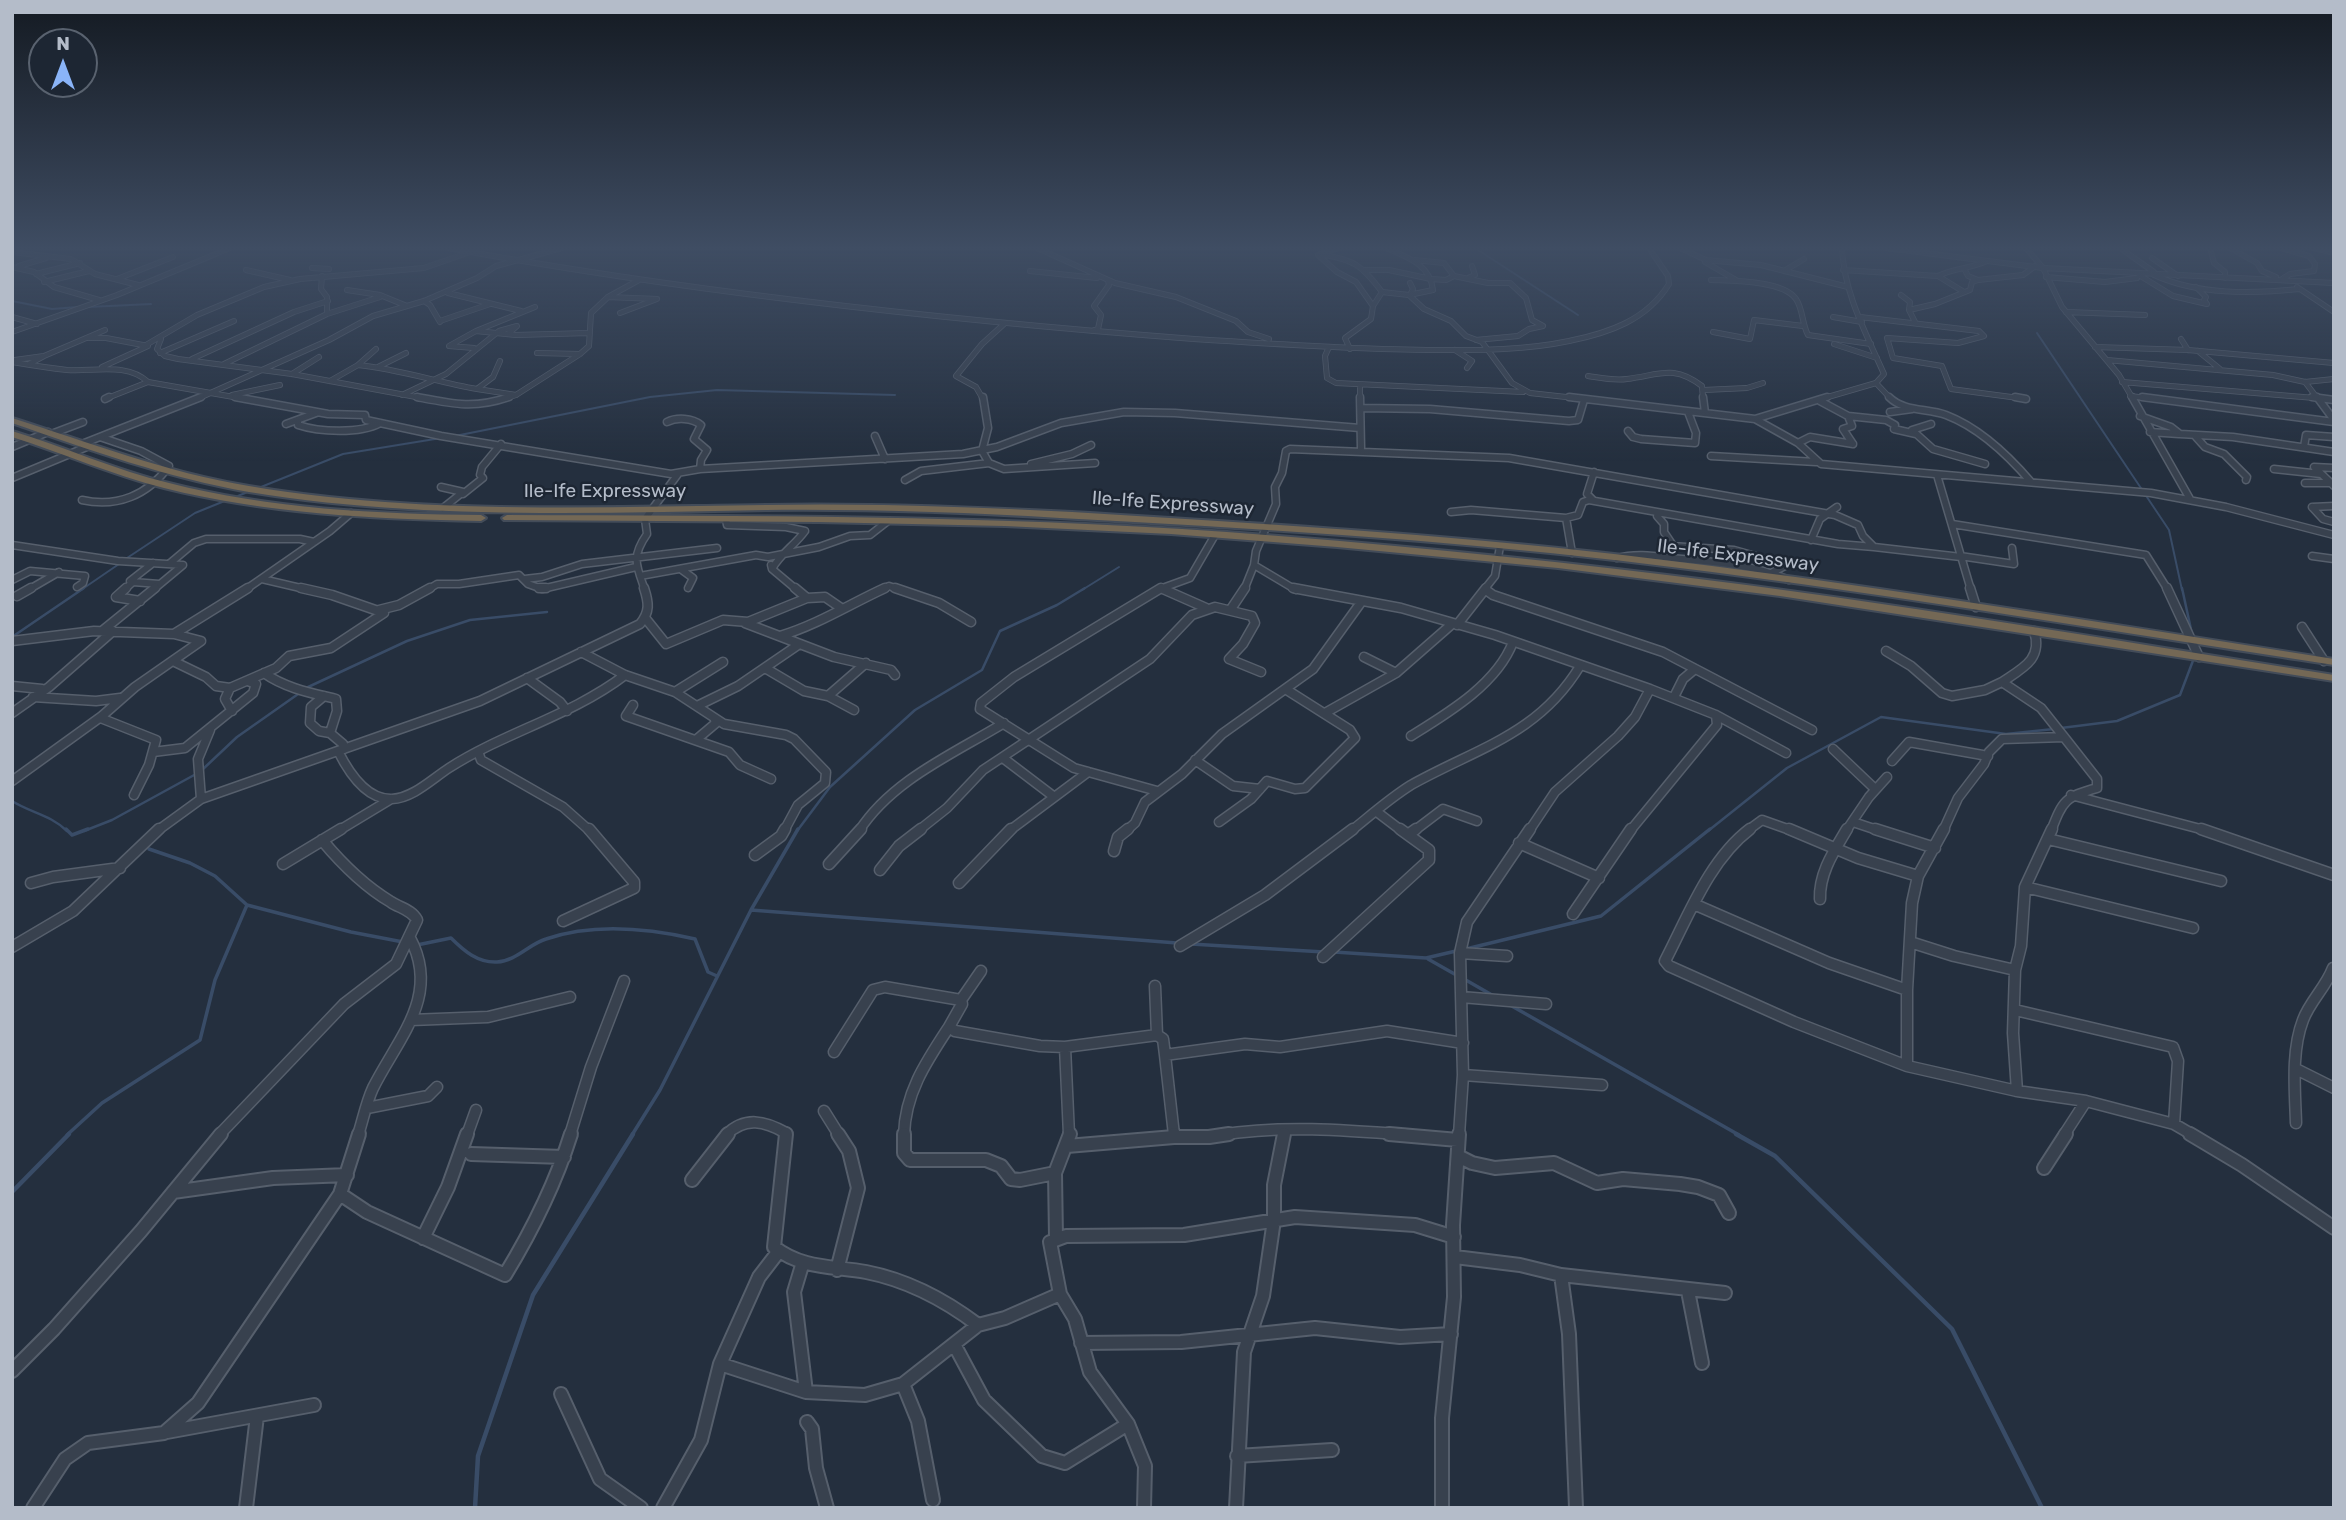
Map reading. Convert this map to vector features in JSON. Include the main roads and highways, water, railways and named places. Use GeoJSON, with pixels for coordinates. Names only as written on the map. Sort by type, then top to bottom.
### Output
{"type":"FeatureCollection","features":[{"type":"Feature","properties":{"kind":"highway","name":"Ile-Ife Expressway"},"geometry":{"type":"LineString","coordinates":[[12,420],[166,472],[300,497],[441,508],[651,509],[772,513],[888,521],[1063,526],[1261,538],[1499,559],[1684,580],[2334,678]]}},
{"type":"Feature","properties":{"kind":"highway","name":"Ile-Ife Expressway"},"geometry":{"type":"LineString","coordinates":[[12,434],[156,482],[241,500],[351,513],[429,517],[726,519],[772,513],[895,508],[1268,527],[1617,558],[1900,596],[2329,661]]}},
{"type":"Feature","properties":{"kind":"highway"},"geometry":{"type":"LineString","coordinates":[[429,517],[441,508]]}},
{"type":"Feature","properties":{"kind":"highway"},"geometry":{"type":"LineString","coordinates":[[1900,596],[1902,612]]}},
{"type":"Feature","properties":{"kind":"highway"},"geometry":{"type":"LineString","coordinates":[[1962,605],[1966,621]]}},
{"type":"Feature","properties":{"kind":"highway"},"geometry":{"type":"LineString","coordinates":[[2266,652],[2276,669]]}},
{"type":"Feature","properties":{"kind":"waterway"},"geometry":{"type":"LineString","coordinates":[[2037,333],[2169,530],[2182,590]]}},
{"type":"Feature","properties":{"kind":"waterway"},"geometry":{"type":"LineString","coordinates":[[455,436],[650,397],[717,390],[895,395]]}},
{"type":"Feature","properties":{"kind":"waterway"},"geometry":{"type":"LineString","coordinates":[[256,489],[343,454],[441,438]]}},
{"type":"Feature","properties":{"kind":"waterway"},"geometry":{"type":"LineString","coordinates":[[233,498],[250,491]]}},
{"type":"Feature","properties":{"kind":"waterway"},"geometry":{"type":"LineString","coordinates":[[124,560],[195,513],[227,500]]}},
{"type":"Feature","properties":{"kind":"waterway"},"geometry":{"type":"LineString","coordinates":[[81,590],[119,564]]}},
{"type":"Feature","properties":{"kind":"waterway"},"geometry":{"type":"LineString","coordinates":[[1082,590],[1119,567]]}},
{"type":"Feature","properties":{"kind":"waterway"},"geometry":{"type":"LineString","coordinates":[[12,637],[84,588]]}},
{"type":"Feature","properties":{"kind":"waterway"},"geometry":{"type":"LineString","coordinates":[[797,831],[830,787],[915,710],[982,670],[1000,631],[1057,605],[1085,588]]}},
{"type":"Feature","properties":{"kind":"waterway"},"geometry":{"type":"LineString","coordinates":[[2182,588],[2192,634]]}},
{"type":"Feature","properties":{"kind":"waterway"},"geometry":{"type":"LineString","coordinates":[[306,688],[407,641],[470,620],[547,612]]}},
{"type":"Feature","properties":{"kind":"waterway"},"geometry":{"type":"LineString","coordinates":[[2061,728],[2117,721],[2180,695],[2194,658]]}},
{"type":"Feature","properties":{"kind":"waterway"},"geometry":{"type":"LineString","coordinates":[[202,770],[237,737],[301,692]]}},
{"type":"Feature","properties":{"kind":"waterway"},"geometry":{"type":"LineString","coordinates":[[1708,831],[1787,768],[1881,717],[2006,734],[2054,729]]}},
{"type":"Feature","properties":{"kind":"waterway"},"geometry":{"type":"LineString","coordinates":[[84,831],[112,820],[196,774]]}},
{"type":"Feature","properties":{"kind":"waterway"},"geometry":{"type":"LineString","coordinates":[[12,801],[54,821],[67,831]]}},
{"type":"Feature","properties":{"kind":"waterway"},"geometry":{"type":"LineString","coordinates":[[66,829],[72,835],[88,829]]}},
{"type":"Feature","properties":{"kind":"waterway"},"geometry":{"type":"LineString","coordinates":[[751,910],[798,829]]}},
{"type":"Feature","properties":{"kind":"waterway"},"geometry":{"type":"LineString","coordinates":[[1466,949],[1601,916],[1710,829]]}},
{"type":"Feature","properties":{"kind":"waterway"},"geometry":{"type":"LineString","coordinates":[[149,849],[190,863],[215,876],[247,905]]}},
{"type":"Feature","properties":{"kind":"waterway"},"geometry":{"type":"LineString","coordinates":[[67,1135],[102,1103],[200,1040],[215,980],[247,905]]}},
{"type":"Feature","properties":{"kind":"waterway"},"geometry":{"type":"LineString","coordinates":[[247,905],[351,932],[403,942]]}},
{"type":"Feature","properties":{"kind":"waterway"},"geometry":{"type":"LineString","coordinates":[[632,1135],[660,1090],[751,910]]}},
{"type":"Feature","properties":{"kind":"waterway"},"geometry":{"type":"LineString","coordinates":[[751,910],[1177,943]]}},
{"type":"Feature","properties":{"kind":"waterway"},"geometry":{"type":"LineString","coordinates":[[417,945],[451,938],[466,952],[490,962],[497,962],[510,959],[540,941],[564,934],[601,929],[639,930],[695,939],[708,972],[717,976]]}},
{"type":"Feature","properties":{"kind":"waterway"},"geometry":{"type":"LineString","coordinates":[[1191,944],[1324,952]]}},
{"type":"Feature","properties":{"kind":"waterway"},"geometry":{"type":"LineString","coordinates":[[1334,952],[1426,958],[1456,951]]}},
{"type":"Feature","properties":{"kind":"waterway"},"geometry":{"type":"LineString","coordinates":[[1428,959],[1458,976]]}},
{"type":"Feature","properties":{"kind":"waterway"},"geometry":{"type":"LineString","coordinates":[[1464,979],[1492,995]]}},
{"type":"Feature","properties":{"kind":"waterway"},"geometry":{"type":"LineString","coordinates":[[1510,1005],[1739,1135]]}},
{"type":"Feature","properties":{"kind":"waterway"},"geometry":{"type":"LineString","coordinates":[[12,1192],[69,1134]]}},
{"type":"Feature","properties":{"kind":"waterway"},"geometry":{"type":"LineString","coordinates":[[475,1508],[478,1456],[533,1295],[633,1134]]}},
{"type":"Feature","properties":{"kind":"waterway"},"geometry":{"type":"LineString","coordinates":[[1736,1134],[1775,1156],[1952,1329],[2042,1508]]}}]}
